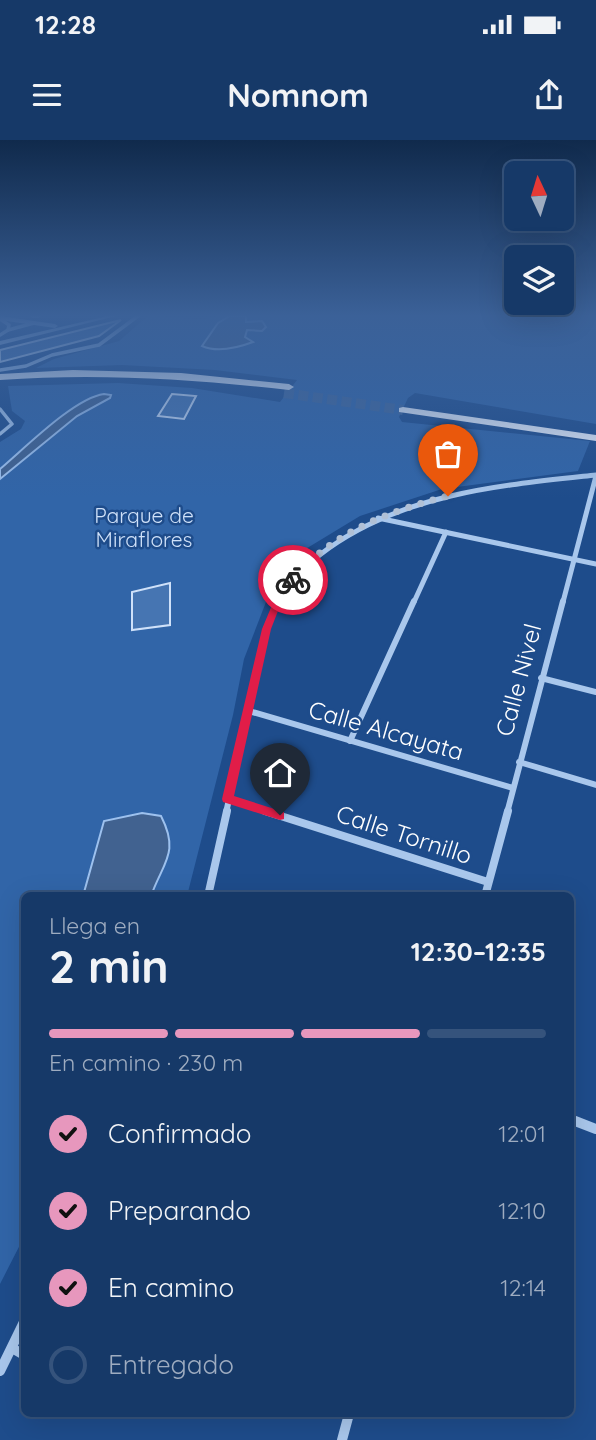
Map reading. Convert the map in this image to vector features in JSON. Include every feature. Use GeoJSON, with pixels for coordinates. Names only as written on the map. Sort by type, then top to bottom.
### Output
{"type":"FeatureCollection","features":[{"type":"Feature","properties":{"kind":"main road"},"geometry":{"type":"LineString","coordinates":[[0,382],[49,378],[148,379],[287,390],[176,377]]}},
{"type":"Feature","properties":{"kind":"main road"},"geometry":{"type":"LineString","coordinates":[[596,431],[404,407],[596,438]]}},
{"type":"Feature","properties":{"kind":"street"},"geometry":{"type":"LineString","coordinates":[[0,409],[12,424],[0,434]]}},
{"type":"Feature","properties":{"kind":"street"},"geometry":{"type":"LineString","coordinates":[[211,892],[228,799],[266,629],[279,598],[303,568],[335,542],[377,518],[448,496],[596,475]]}},
{"type":"Feature","properties":{"kind":"street","name":"Calle Nivel"},"geometry":{"type":"LineString","coordinates":[[486,892],[596,475]]}},
{"type":"Feature","properties":{"kind":"street"},"geometry":{"type":"LineString","coordinates":[[566,478],[578,479],[594,486]]}},
{"type":"Feature","properties":{"kind":"street"},"geometry":{"type":"LineString","coordinates":[[377,518],[596,564]]}},
{"type":"Feature","properties":{"kind":"street"},"geometry":{"type":"LineString","coordinates":[[350,741],[446,532]]}},
{"type":"Feature","properties":{"kind":"street"},"geometry":{"type":"LineString","coordinates":[[541,678],[596,692]]}},
{"type":"Feature","properties":{"kind":"street","name":"Calle Alcayata"},"geometry":{"type":"LineString","coordinates":[[249,711],[513,789]]}},
{"type":"Feature","properties":{"kind":"street"},"geometry":{"type":"LineString","coordinates":[[519,762],[596,785]]}},
{"type":"Feature","properties":{"kind":"street","name":"Calle Tornillo"},"geometry":{"type":"LineString","coordinates":[[228,799],[488,882]]}},
{"type":"Feature","properties":{"kind":"street"},"geometry":{"type":"LineString","coordinates":[[574,1121],[596,1129]]}},
{"type":"Feature","properties":{"kind":"street"},"geometry":{"type":"LineString","coordinates":[[0,1371],[21,1328]]}},
{"type":"Feature","properties":{"kind":"street"},"geometry":{"type":"LineString","coordinates":[[12,1348],[21,1353]]}},
{"type":"Feature","properties":{"kind":"street"},"geometry":{"type":"LineString","coordinates":[[342,1440],[348,1417]]}},
{"type":"Feature","properties":{"kind":"green space","name":"Parque de Miraflores"},"geometry":{"type":"Polygon","coordinates":[[[270,377],[596,377],[596,424],[415,393],[408,398],[399,417],[402,422],[590,441],[578,471],[442,489],[360,516],[299,553],[266,602],[244,659],[233,715],[188,892],[21,892],[21,1243],[0,1284],[0,442],[21,429],[25,421],[12,411],[8,386],[118,383],[192,388],[280,402],[297,380],[270,377]]]}},
{"type":"Feature","properties":{"kind":"shaded area"},"geometry":{"type":"Polygon","coordinates":[[[104,394],[111,395],[110,398],[77,416],[0,479],[0,469],[64,414],[104,394]]]}},
{"type":"Feature","properties":{"kind":"shaded area"},"geometry":{"type":"Polygon","coordinates":[[[142,813],[161,816],[167,829],[169,849],[153,892],[84,892],[104,821],[142,813]]]}},
{"type":"Feature","properties":{"kind":"building"},"geometry":{"type":"Polygon","coordinates":[[[172,394],[196,396],[184,419],[158,416],[172,394]]]}},
{"type":"Feature","properties":{"kind":"building"},"geometry":{"type":"Polygon","coordinates":[[[170,583],[170,625],[132,630],[132,592],[170,583]]]}},
{"type":"Feature","properties":{"kind":"tunnel"},"geometry":{"type":"LineString","coordinates":[[284,393],[403,410]]}},
{"type":"Feature","properties":{"kind":"way so far"},"geometry":{"type":"LineString","coordinates":[[293,580],[303,568],[335,542],[356,529],[410,506],[448,496]]}},
{"type":"Feature","properties":{"kind":"route"},"geometry":{"type":"LineString","coordinates":[[280,815],[228,799],[266,629],[279,598],[293,580]]}}]}
